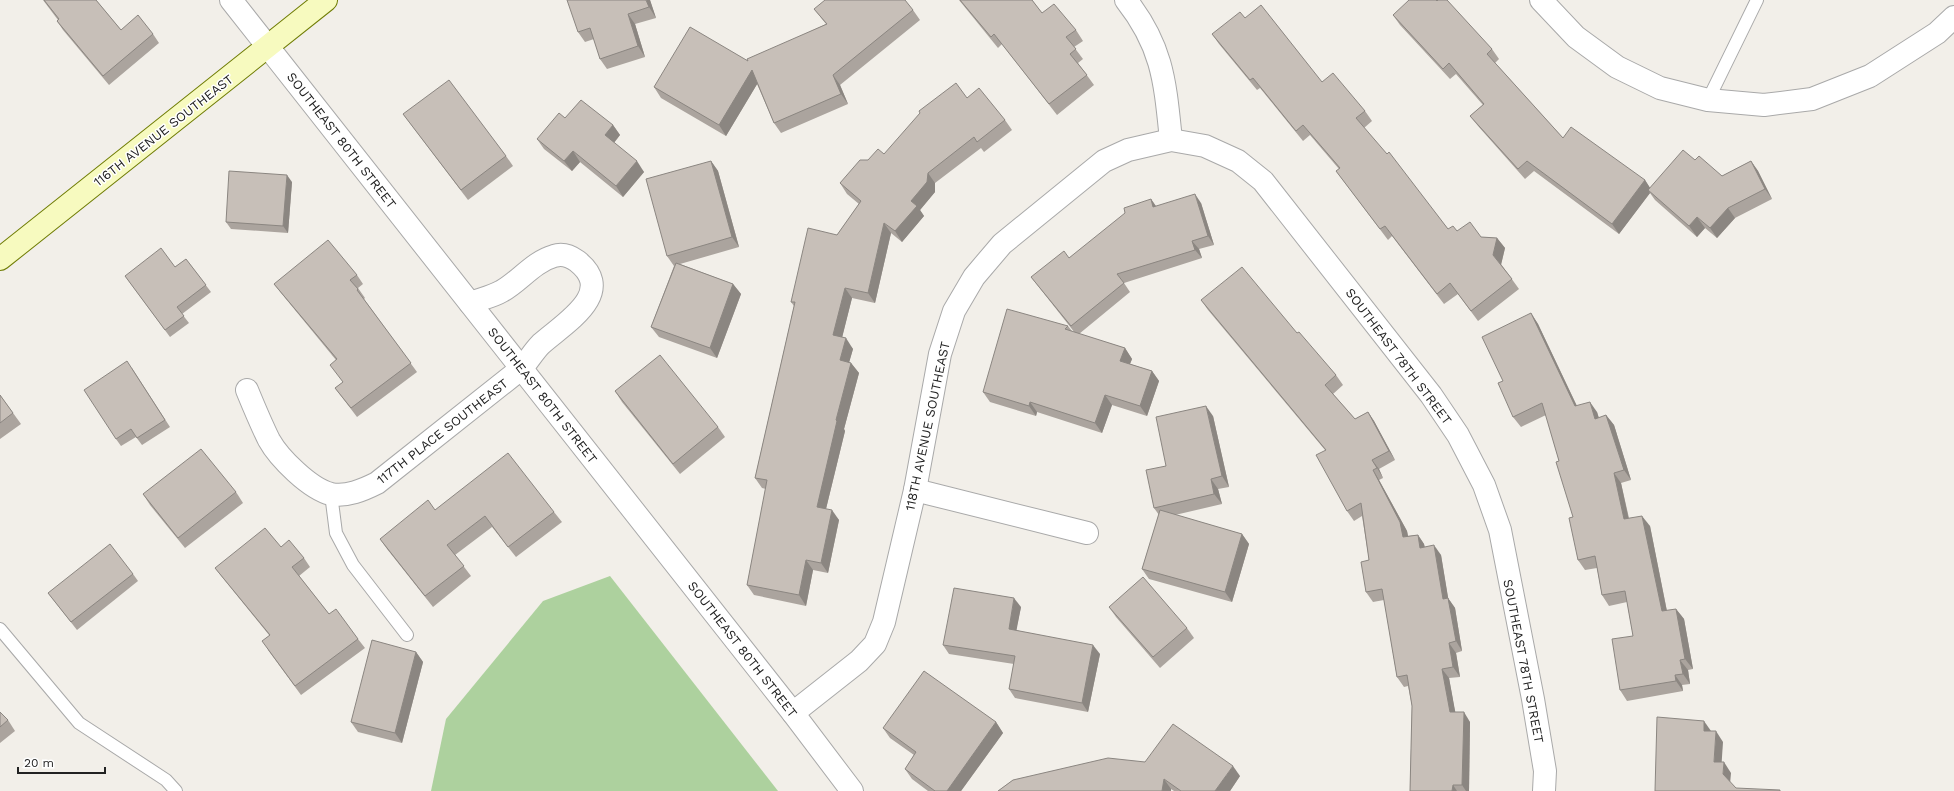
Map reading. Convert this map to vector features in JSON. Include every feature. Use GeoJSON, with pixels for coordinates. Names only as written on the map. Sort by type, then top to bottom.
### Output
{"type":"FeatureCollection","features":[{"type":"Feature","properties":{"kind":"street","name":"SOUTHEAST 80TH STREET"},"geometry":{"type":"LineString","coordinates":[[231,0],[269,46],[793,713],[852,791]]}},
{"type":"Feature","properties":{"kind":"street","name":"116TH AVENUE SOUTHEAST"},"geometry":{"type":"LineString","coordinates":[[0,259],[326,0]]}},
{"type":"Feature","properties":{"kind":"street"},"geometry":{"type":"LineString","coordinates":[[1126,0],[1137,14],[1155,47],[1164,76],[1171,140]]}},
{"type":"Feature","properties":{"kind":"street"},"geometry":{"type":"LineString","coordinates":[[1541,0],[1576,37],[1617,67],[1660,88],[1708,100],[1764,105],[1812,99],[1870,76],[1913,50],[1937,33],[1954,17]]}},
{"type":"Feature","properties":{"kind":"street","name":"118TH AVENUE SOUTHEAST"},"geometry":{"type":"LineString","coordinates":[[793,713],[860,662],[875,644],[884,622],[915,490],[940,354],[954,311],[974,277],[1002,244],[1104,161],[1128,150],[1171,140]]}},
{"type":"Feature","properties":{"kind":"street","name":"SOUTHEAST 78TH STREET"},"geometry":{"type":"LineString","coordinates":[[1171,140],[1205,146],[1238,161],[1263,181],[1431,395],[1458,435],[1484,485],[1500,530],[1533,699],[1544,771],[1544,791]]}},
{"type":"Feature","properties":{"kind":"street","name":"117TH PLACE SOUTHEAST"},"geometry":{"type":"LineString","coordinates":[[247,390],[270,441],[290,467],[312,485],[331,494],[357,492],[377,483],[522,368],[540,346],[582,311],[590,295],[591,279],[582,265],[570,256],[556,255],[540,262],[502,292],[470,303]]}},
{"type":"Feature","properties":{"kind":"street"},"geometry":{"type":"LineString","coordinates":[[915,490],[1087,533]]}},
{"type":"Feature","properties":{"kind":"lane"},"geometry":{"type":"LineString","coordinates":[[1708,100],[1757,0]]}},
{"type":"Feature","properties":{"kind":"lane"},"geometry":{"type":"LineString","coordinates":[[331,494],[336,533],[353,565],[407,634]]}},
{"type":"Feature","properties":{"kind":"lane"},"geometry":{"type":"LineString","coordinates":[[0,629],[79,723],[166,780],[176,791]]}},
{"type":"Feature","properties":{"kind":"green space"},"geometry":{"type":"Polygon","coordinates":[[[610,576],[778,791],[431,791],[446,719],[543,601],[610,576]]]}},
{"type":"Feature","properties":{"kind":"building"},"geometry":{"type":"Polygon","coordinates":[[[44,0],[96,0],[121,30],[138,15],[153,34],[103,76],[57,21],[59,19],[44,0]]]}},
{"type":"Feature","properties":{"kind":"building"},"geometry":{"type":"Polygon","coordinates":[[[567,0],[646,0],[649,7],[628,14],[638,46],[600,59],[590,28],[578,32],[567,0]]]}},
{"type":"Feature","properties":{"kind":"building"},"geometry":{"type":"Polygon","coordinates":[[[825,0],[905,0],[913,10],[833,75],[841,94],[774,123],[752,70],[719,125],[654,87],[690,27],[748,61],[747,59],[827,24],[814,9],[825,0]]]}},
{"type":"Feature","properties":{"kind":"building"},"geometry":{"type":"Polygon","coordinates":[[[960,0],[1032,0],[1042,13],[1054,4],[1076,30],[1066,37],[1076,49],[1070,54],[1087,75],[1049,104],[994,34],[991,37],[960,0]]]}},
{"type":"Feature","properties":{"kind":"building"},"geometry":{"type":"Polygon","coordinates":[[[1409,0],[1447,0],[1492,49],[1487,54],[1563,138],[1571,127],[1645,180],[1612,224],[1527,161],[1518,169],[1470,116],[1484,104],[1449,63],[1443,69],[1393,15],[1409,0]]]}},
{"type":"Feature","properties":{"kind":"building"},"geometry":{"type":"Polygon","coordinates":[[[1261,5],[1322,82],[1333,73],[1365,111],[1356,118],[1387,154],[1389,152],[1448,229],[1453,226],[1457,231],[1470,222],[1481,237],[1497,238],[1493,255],[1512,279],[1471,311],[1450,283],[1437,294],[1385,226],[1380,229],[1336,171],[1340,168],[1303,125],[1296,131],[1253,78],[1250,80],[1212,34],[1240,12],[1245,18],[1261,5]]]}},
{"type":"Feature","properties":{"kind":"building"},"geometry":{"type":"Polygon","coordinates":[[[449,80],[506,156],[461,190],[403,114],[449,80]]]}},
{"type":"Feature","properties":{"kind":"building"},"geometry":{"type":"Polygon","coordinates":[[[956,83],[967,98],[979,88],[1005,120],[977,142],[974,137],[928,173],[927,182],[911,201],[917,206],[895,231],[884,223],[868,293],[845,288],[833,335],[846,338],[840,360],[851,363],[836,420],[817,507],[832,510],[821,563],[806,560],[799,595],[747,585],[767,480],[755,478],[795,302],[791,302],[808,228],[837,235],[861,201],[840,183],[860,160],[868,160],[878,149],[884,154],[920,113],[919,111],[956,83]]]}},
{"type":"Feature","properties":{"kind":"building"},"geometry":{"type":"Polygon","coordinates":[[[581,100],[613,125],[605,135],[637,161],[616,186],[573,151],[564,161],[537,139],[559,113],[565,118],[581,100]]]}},
{"type":"Feature","properties":{"kind":"building"},"geometry":{"type":"Polygon","coordinates":[[[1683,150],[1695,160],[1699,156],[1722,176],[1751,161],[1765,189],[1728,208],[1710,228],[1697,217],[1689,226],[1648,190],[1683,150]]]}},
{"type":"Feature","properties":{"kind":"building"},"geometry":{"type":"Polygon","coordinates":[[[711,161],[732,237],[667,256],[646,179],[711,161]]]}},
{"type":"Feature","properties":{"kind":"building"},"geometry":{"type":"Polygon","coordinates":[[[229,171],[287,175],[283,226],[226,222],[229,171]]]}},
{"type":"Feature","properties":{"kind":"building"},"geometry":{"type":"Polygon","coordinates":[[[1195,194],[1208,236],[1192,241],[1195,250],[1117,274],[1124,283],[1071,326],[1031,277],[1064,251],[1069,258],[1125,213],[1124,208],[1151,199],[1153,207],[1195,194]]]}},
{"type":"Feature","properties":{"kind":"building"},"geometry":{"type":"Polygon","coordinates":[[[328,240],[357,275],[350,280],[411,363],[351,408],[335,388],[343,382],[330,365],[337,359],[274,284],[328,240]]]}},
{"type":"Feature","properties":{"kind":"building"},"geometry":{"type":"Polygon","coordinates":[[[161,248],[175,267],[186,259],[206,285],[177,307],[184,316],[165,330],[125,276],[161,248]]]}},
{"type":"Feature","properties":{"kind":"building"},"geometry":{"type":"Polygon","coordinates":[[[676,263],[733,284],[710,348],[651,327],[676,263]]]}},
{"type":"Feature","properties":{"kind":"building"},"geometry":{"type":"Polygon","coordinates":[[[1242,267],[1297,333],[1299,332],[1336,375],[1325,385],[1355,419],[1368,412],[1389,451],[1372,460],[1377,468],[1373,470],[1400,522],[1403,537],[1418,535],[1420,548],[1434,545],[1443,599],[1448,598],[1456,641],[1449,643],[1453,667],[1442,669],[1450,712],[1464,712],[1462,785],[1453,785],[1452,791],[1410,791],[1412,706],[1407,675],[1397,677],[1382,589],[1366,592],[1361,562],[1369,560],[1361,503],[1347,511],[1316,455],[1326,450],[1201,300],[1242,267]]]}},
{"type":"Feature","properties":{"kind":"building"},"geometry":{"type":"Polygon","coordinates":[[[1007,309],[1068,326],[1065,329],[1125,348],[1120,361],[1152,371],[1140,406],[1105,395],[1095,423],[1030,402],[1029,406],[983,392],[1007,309]]]}},
{"type":"Feature","properties":{"kind":"building"},"geometry":{"type":"Polygon","coordinates":[[[1531,313],[1575,406],[1590,402],[1595,419],[1606,415],[1624,470],[1614,473],[1624,519],[1642,516],[1662,611],[1676,609],[1685,659],[1680,660],[1683,674],[1675,675],[1676,681],[1620,690],[1612,639],[1633,636],[1625,591],[1602,595],[1595,556],[1578,560],[1569,518],[1573,517],[1556,462],[1559,461],[1542,403],[1513,417],[1498,383],[1503,381],[1482,337],[1531,313]]]}},
{"type":"Feature","properties":{"kind":"building"},"geometry":{"type":"Polygon","coordinates":[[[660,355],[718,427],[673,464],[615,391],[660,355]]]}},
{"type":"Feature","properties":{"kind":"building"},"geometry":{"type":"Polygon","coordinates":[[[127,361],[165,420],[137,438],[131,429],[116,439],[84,390],[127,361]]]}},
{"type":"Feature","properties":{"kind":"building"},"geometry":{"type":"Polygon","coordinates":[[[0,395],[13,413],[0,423],[0,395]]]}},
{"type":"Feature","properties":{"kind":"building"},"geometry":{"type":"Polygon","coordinates":[[[1206,406],[1222,476],[1211,479],[1214,494],[1154,508],[1146,470],[1166,466],[1156,417],[1206,406]]]}},
{"type":"Feature","properties":{"kind":"building"},"geometry":{"type":"Polygon","coordinates":[[[201,449],[236,492],[178,538],[143,494],[201,449]]]}},
{"type":"Feature","properties":{"kind":"building"},"geometry":{"type":"Polygon","coordinates":[[[508,453],[554,512],[508,547],[485,516],[447,545],[464,566],[425,596],[380,539],[428,500],[435,510],[508,453]]]}},
{"type":"Feature","properties":{"kind":"building"},"geometry":{"type":"Polygon","coordinates":[[[1160,510],[1242,534],[1225,592],[1142,569],[1160,510]]]}},
{"type":"Feature","properties":{"kind":"building"},"geometry":{"type":"Polygon","coordinates":[[[265,528],[281,547],[289,540],[304,558],[292,567],[329,614],[336,609],[358,639],[295,686],[262,641],[270,635],[215,568],[265,528]]]}},
{"type":"Feature","properties":{"kind":"building"},"geometry":{"type":"Polygon","coordinates":[[[110,544],[133,574],[71,622],[48,593],[110,544]]]}},
{"type":"Feature","properties":{"kind":"building"},"geometry":{"type":"Polygon","coordinates":[[[1143,577],[1187,628],[1153,657],[1109,607],[1143,577]]]}},
{"type":"Feature","properties":{"kind":"building"},"geometry":{"type":"Polygon","coordinates":[[[954,588],[1014,598],[1009,629],[1093,645],[1082,703],[1009,689],[1015,656],[943,645],[954,588]]]}},
{"type":"Feature","properties":{"kind":"building"},"geometry":{"type":"Polygon","coordinates":[[[372,640],[416,652],[395,733],[351,722],[372,640]]]}},
{"type":"Feature","properties":{"kind":"building"},"geometry":{"type":"Polygon","coordinates":[[[924,671],[996,722],[947,791],[935,791],[905,769],[916,752],[883,728],[924,671]]]}},
{"type":"Feature","properties":{"kind":"building"},"geometry":{"type":"Polygon","coordinates":[[[0,712],[8,720],[0,727],[0,712]]]}},
{"type":"Feature","properties":{"kind":"building"},"geometry":{"type":"Polygon","coordinates":[[[1657,717],[1704,721],[1704,731],[1716,731],[1714,762],[1724,762],[1723,774],[1736,788],[1780,791],[1655,791],[1657,717]]]}},
{"type":"Feature","properties":{"kind":"building"},"geometry":{"type":"Polygon","coordinates":[[[1173,724],[1233,766],[1215,791],[1181,791],[1164,779],[1162,791],[998,791],[1013,780],[1108,758],[1145,762],[1173,724]]]}}]}
